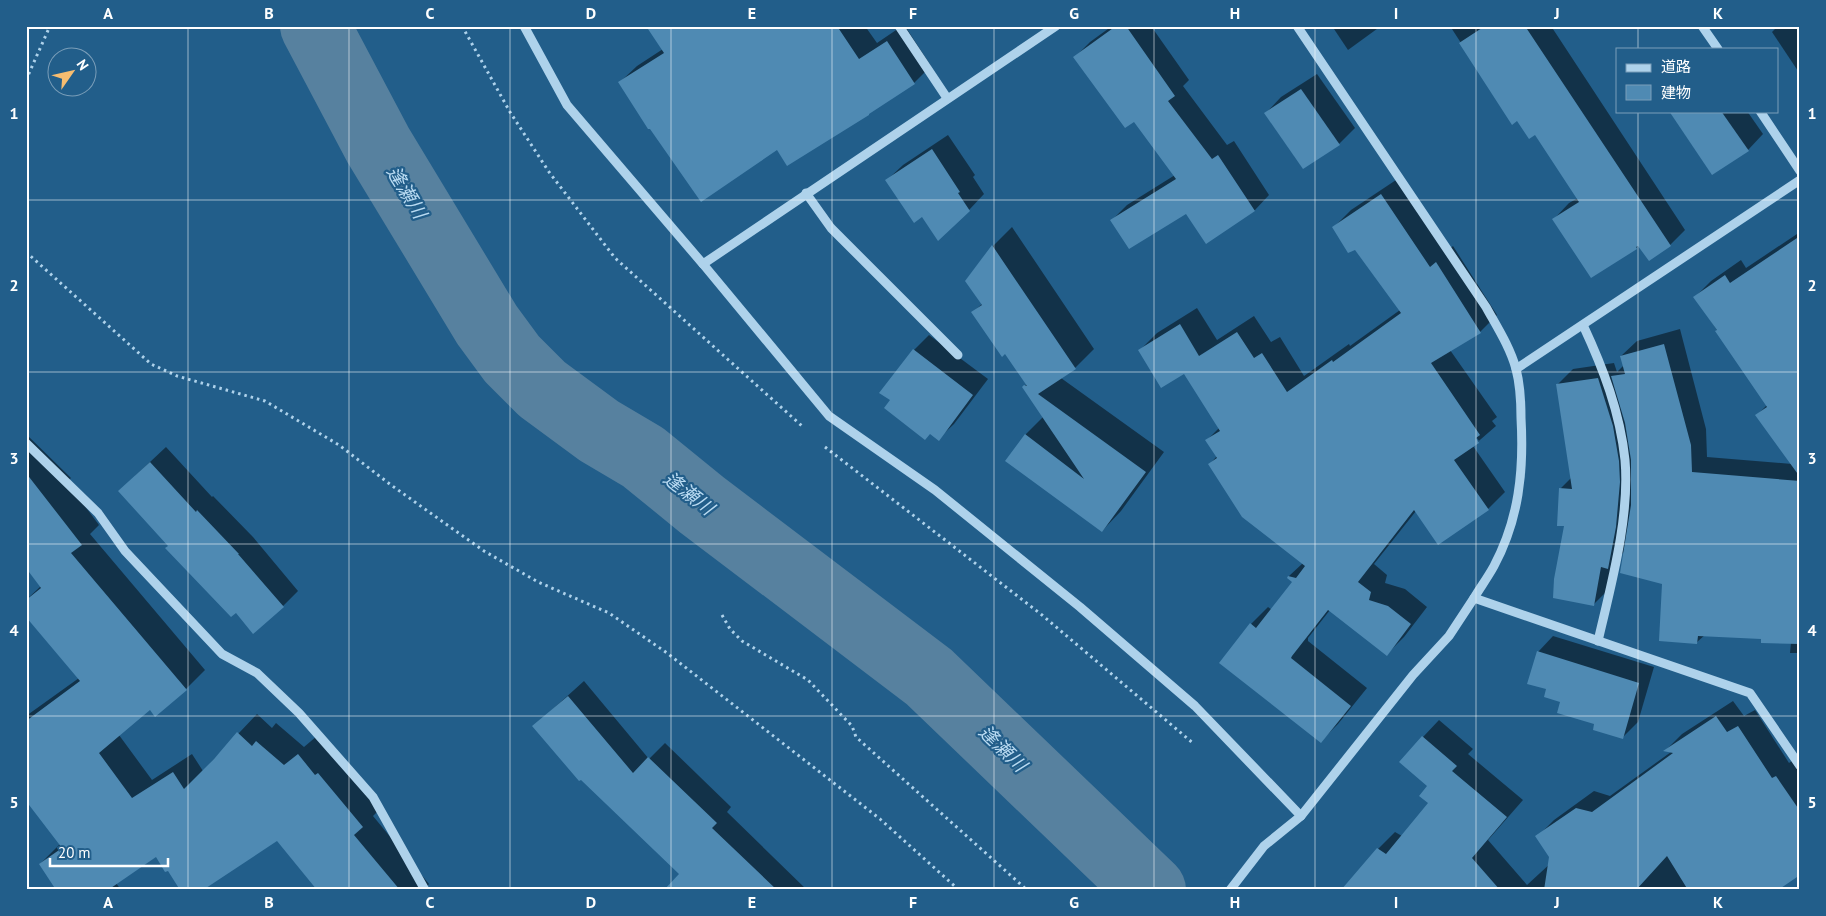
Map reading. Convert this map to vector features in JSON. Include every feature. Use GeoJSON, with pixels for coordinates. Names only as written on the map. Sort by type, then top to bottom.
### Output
{"type":"FeatureCollection","features":[{"type":"Feature","properties":{"kind":"street"},"geometry":{"type":"LineString","coordinates":[[524,26],[567,104],[829,416],[935,490],[1080,607],[1195,706],[1301,816]]}},
{"type":"Feature","properties":{"kind":"street"},"geometry":{"type":"LineString","coordinates":[[899,26],[947,98]]}},
{"type":"Feature","properties":{"kind":"street"},"geometry":{"type":"LineString","coordinates":[[703,264],[1056,26]]}},
{"type":"Feature","properties":{"kind":"street"},"geometry":{"type":"LineString","coordinates":[[1230,890],[1264,846],[1301,816],[1413,675],[1449,636],[1494,566],[1508,534],[1517,505],[1522,473],[1522,430],[1516,369],[1505,341],[1486,307],[1297,26]]}},
{"type":"Feature","properties":{"kind":"street"},"geometry":{"type":"LineString","coordinates":[[1702,26],[1717,48]]}},
{"type":"Feature","properties":{"kind":"street"},"geometry":{"type":"LineString","coordinates":[[1761,112],[1800,171]]}},
{"type":"Feature","properties":{"kind":"street"},"geometry":{"type":"LineString","coordinates":[[1516,369],[1800,180]]}},
{"type":"Feature","properties":{"kind":"street"},"geometry":{"type":"LineString","coordinates":[[806,193],[831,228],[958,355]]}},
{"type":"Feature","properties":{"kind":"street"},"geometry":{"type":"LineString","coordinates":[[1583,325],[1611,393],[1625,460],[1625,499],[1618,550],[1598,641]]}},
{"type":"Feature","properties":{"kind":"street"},"geometry":{"type":"LineString","coordinates":[[26,443],[98,513],[125,550],[222,654],[258,673],[299,713],[373,796],[425,890]]}},
{"type":"Feature","properties":{"kind":"street"},"geometry":{"type":"LineString","coordinates":[[1474,598],[1750,693],[1800,766]]}},
{"type":"Feature","properties":{"kind":"path"},"geometry":{"type":"LineString","coordinates":[[26,80],[50,26]]}},
{"type":"Feature","properties":{"kind":"path"},"geometry":{"type":"LineString","coordinates":[[26,252],[151,364],[177,376],[265,402],[339,445],[391,485],[484,551],[538,582],[609,613],[633,629],[667,653],[880,819],[959,890]]}},
{"type":"Feature","properties":{"kind":"path"},"geometry":{"type":"LineString","coordinates":[[722,615],[730,629],[742,641],[808,680],[852,726],[856,737],[1027,890]]}},
{"type":"Feature","properties":{"kind":"building"},"geometry":{"type":"Polygon","coordinates":[[[646,26],[837,26],[859,59],[887,41],[915,84],[787,166],[777,150],[701,202],[650,129],[648,129],[618,82],[664,53],[646,26]]]}},
{"type":"Feature","properties":{"kind":"building"},"geometry":{"type":"Polygon","coordinates":[[[1116,26],[1126,26],[1175,96],[1168,101],[1212,159],[1218,155],[1255,211],[1206,244],[1186,214],[1129,249],[1110,220],[1176,179],[1134,122],[1125,128],[1073,57],[1116,26]]]}},
{"type":"Feature","properties":{"kind":"building"},"geometry":{"type":"Polygon","coordinates":[[[1485,26],[1525,26],[1671,246],[1649,261],[1638,246],[1636,247],[1637,249],[1591,278],[1552,219],[1579,202],[1535,135],[1529,139],[1517,121],[1512,125],[1459,43],[1485,26]]]}},
{"type":"Feature","properties":{"kind":"building"},"geometry":{"type":"Polygon","coordinates":[[[1301,89],[1340,145],[1303,169],[1264,113],[1301,89]]]}},
{"type":"Feature","properties":{"kind":"building"},"geometry":{"type":"Polygon","coordinates":[[[1670,112],[1722,112],[1749,151],[1712,175],[1670,112]]]}},
{"type":"Feature","properties":{"kind":"building"},"geometry":{"type":"Polygon","coordinates":[[[932,149],[970,211],[938,241],[922,217],[914,223],[885,180],[932,149]]]}},
{"type":"Feature","properties":{"kind":"building"},"geometry":{"type":"Polygon","coordinates":[[[1381,194],[1430,267],[1436,262],[1481,333],[1431,363],[1480,435],[1476,438],[1479,443],[1454,460],[1489,510],[1438,545],[1414,510],[1358,582],[1371,592],[1369,600],[1388,606],[1411,624],[1387,656],[1328,610],[1292,656],[1291,658],[1351,706],[1321,743],[1219,663],[1250,623],[1256,628],[1292,582],[1287,578],[1288,576],[1296,578],[1305,566],[1242,517],[1208,464],[1217,458],[1205,440],[1220,431],[1184,374],[1161,388],[1138,350],[1180,324],[1199,356],[1237,332],[1254,358],[1262,353],[1287,392],[1332,360],[1333,362],[1401,313],[1355,250],[1348,253],[1332,227],[1381,194]]]}},
{"type":"Feature","properties":{"kind":"building"},"geometry":{"type":"Polygon","coordinates":[[[1800,236],[1800,477],[1755,415],[1767,407],[1693,297],[1725,275],[1730,283],[1800,236]]]}},
{"type":"Feature","properties":{"kind":"building"},"geometry":{"type":"Polygon","coordinates":[[[992,245],[1076,369],[1038,394],[1146,472],[1102,532],[1005,461],[1025,434],[1084,479],[1022,387],[1024,385],[1027,386],[1005,354],[1002,357],[971,312],[982,305],[965,281],[992,245]]]}},
{"type":"Feature","properties":{"kind":"building"},"geometry":{"type":"Polygon","coordinates":[[[1664,344],[1691,445],[1692,472],[1800,481],[1800,644],[1761,643],[1761,639],[1698,636],[1697,644],[1659,641],[1662,584],[1620,573],[1631,505],[1631,460],[1625,423],[1611,376],[1625,374],[1620,356],[1664,344]]]}},
{"type":"Feature","properties":{"kind":"building"},"geometry":{"type":"Polygon","coordinates":[[[913,349],[973,395],[939,441],[930,434],[925,440],[884,408],[890,400],[879,393],[913,349]]]}},
{"type":"Feature","properties":{"kind":"building"},"geometry":{"type":"Polygon","coordinates":[[[1598,378],[1613,426],[1619,461],[1620,482],[1616,527],[1608,569],[1601,567],[1594,606],[1553,598],[1554,579],[1564,526],[1557,526],[1559,488],[1572,489],[1556,384],[1598,378]]]}},
{"type":"Feature","properties":{"kind":"building"},"geometry":{"type":"Polygon","coordinates":[[[150,462],[196,512],[197,510],[239,554],[284,607],[253,634],[236,613],[231,617],[165,548],[168,546],[118,491],[150,462]]]}},
{"type":"Feature","properties":{"kind":"building"},"geometry":{"type":"Polygon","coordinates":[[[26,473],[82,545],[71,553],[187,690],[155,717],[150,710],[99,753],[132,798],[173,772],[184,789],[214,759],[237,732],[252,746],[256,741],[284,765],[298,754],[315,775],[318,773],[363,827],[354,835],[400,890],[317,890],[277,841],[203,890],[180,890],[168,871],[165,872],[156,857],[108,890],[56,890],[39,864],[62,848],[26,801],[26,721],[80,681],[26,617],[26,600],[41,588],[26,568],[26,473]]]}},
{"type":"Feature","properties":{"kind":"building"},"geometry":{"type":"Polygon","coordinates":[[[1537,651],[1639,683],[1623,739],[1593,730],[1594,724],[1557,713],[1560,702],[1544,697],[1546,689],[1527,684],[1537,651]]]}},
{"type":"Feature","properties":{"kind":"building"},"geometry":{"type":"Polygon","coordinates":[[[568,696],[633,773],[648,757],[717,823],[712,828],[777,890],[664,890],[679,874],[581,780],[579,781],[532,726],[568,696]]]}},
{"type":"Feature","properties":{"kind":"building"},"geometry":{"type":"Polygon","coordinates":[[[1716,716],[1727,732],[1738,726],[1772,778],[1776,776],[1800,811],[1800,875],[1778,890],[1688,890],[1667,856],[1636,890],[1544,890],[1549,857],[1535,836],[1576,808],[1592,812],[1673,753],[1663,751],[1716,716]]]}},
{"type":"Feature","properties":{"kind":"building"},"geometry":{"type":"Polygon","coordinates":[[[1422,736],[1457,766],[1452,771],[1507,817],[1472,858],[1500,890],[1341,890],[1377,848],[1386,854],[1428,803],[1419,796],[1427,786],[1399,762],[1422,736]]]}},
{"type":"Feature","properties":{"kind":"waterway","name":"逢瀬川"},"geometry":{"type":"LineString","coordinates":[[315,26],[378,145],[487,325],[512,359],[542,389],[599,431],[643,457],[702,505],[929,677],[1151,890]]}}]}
